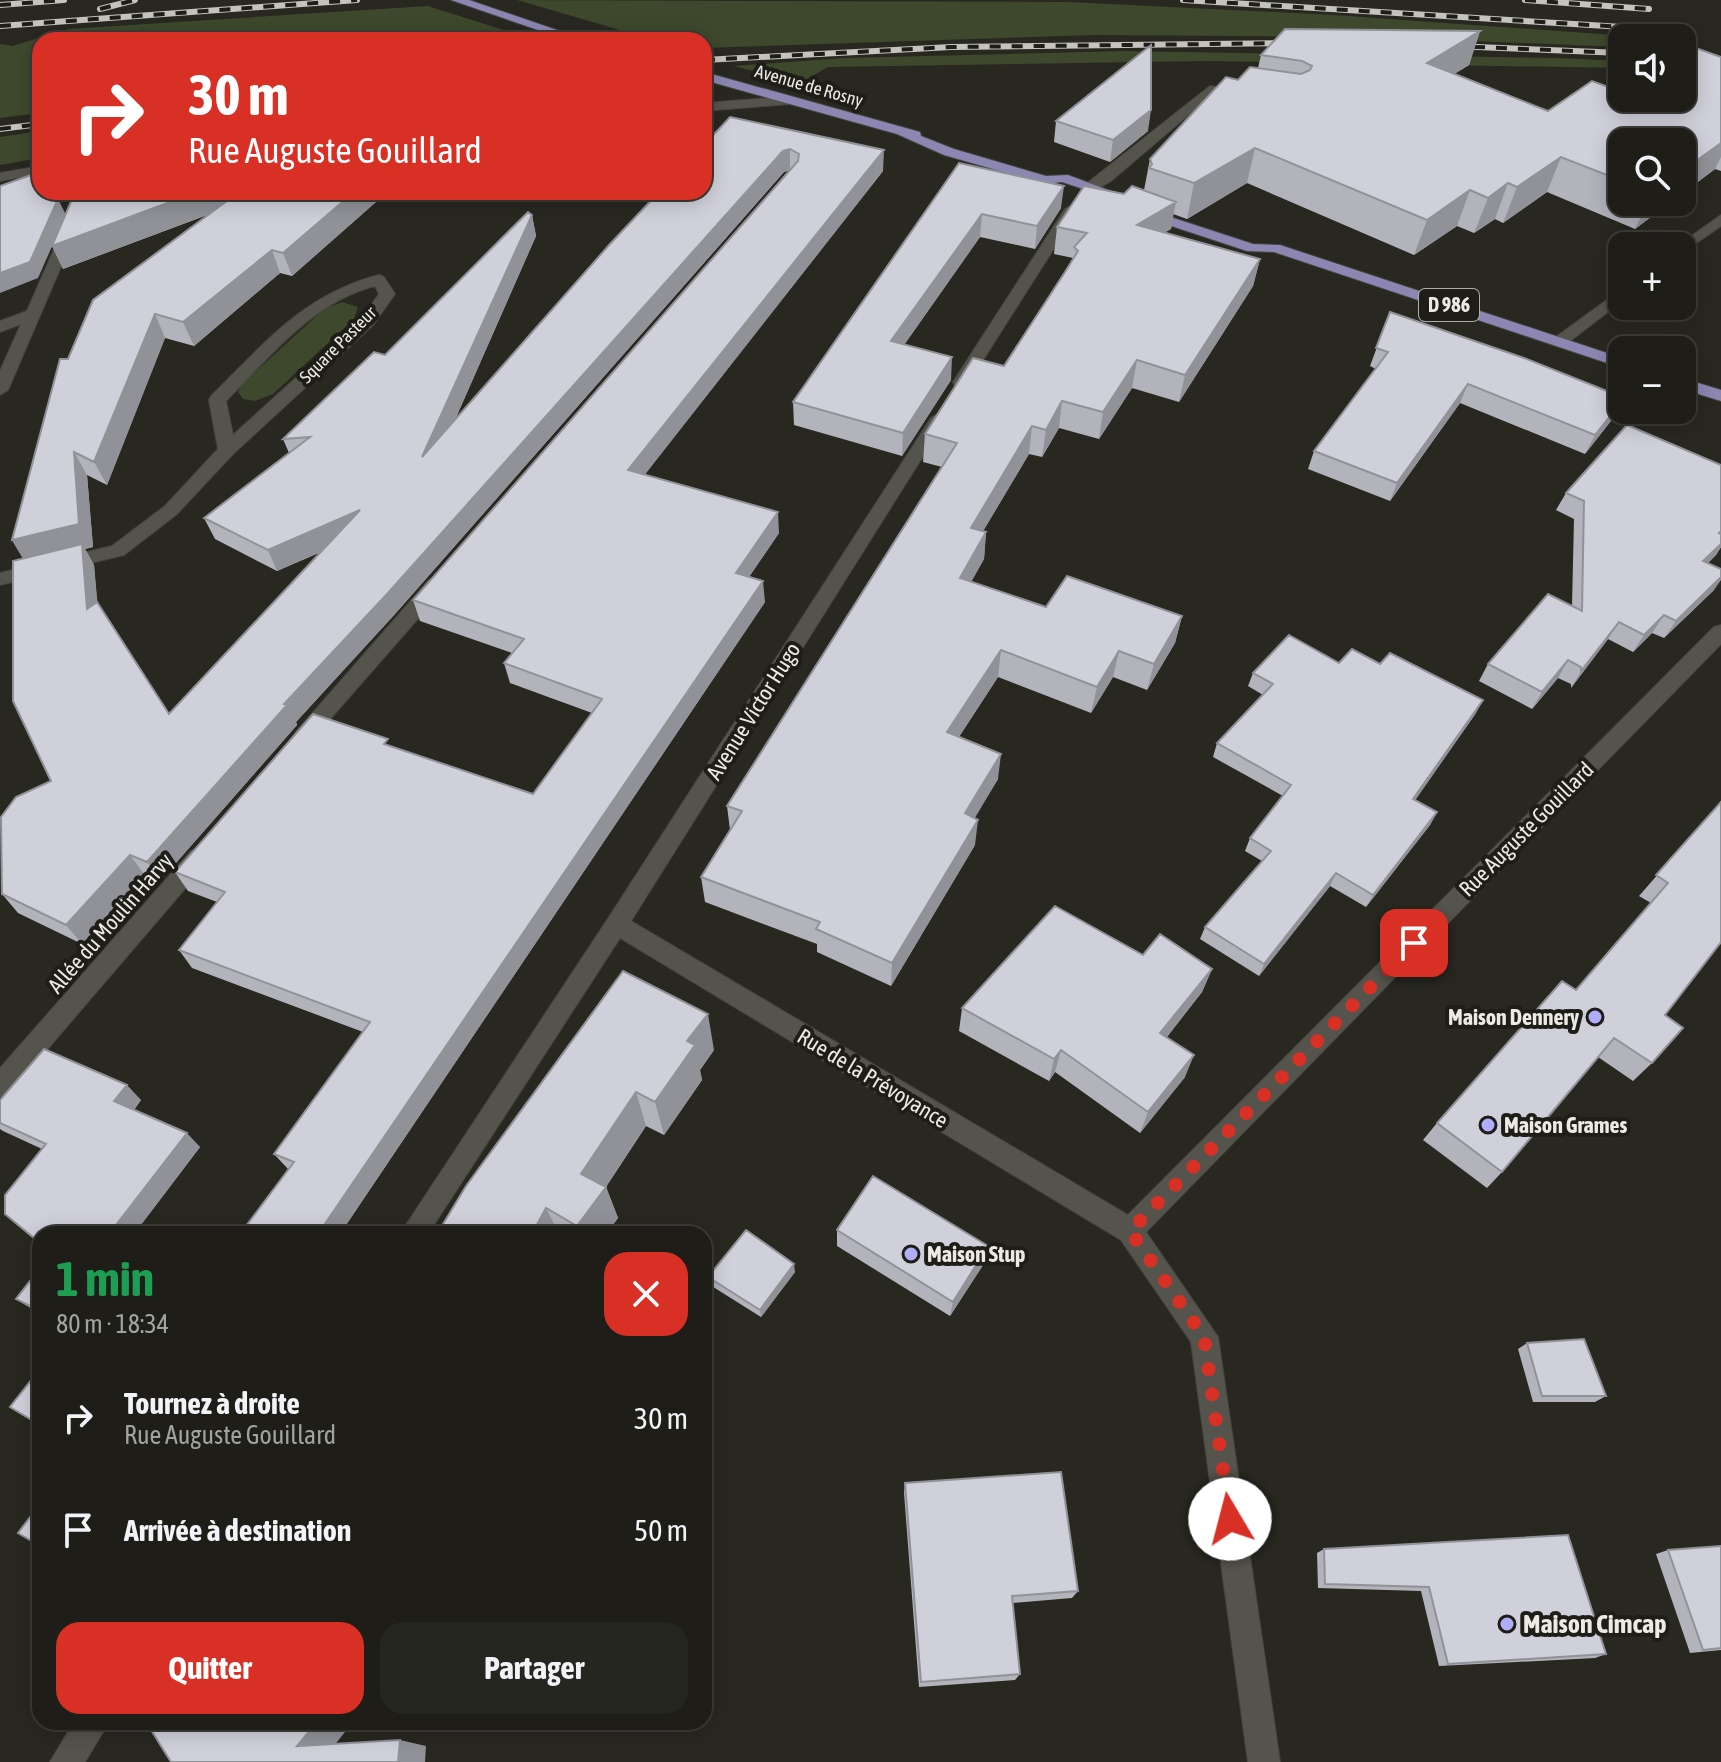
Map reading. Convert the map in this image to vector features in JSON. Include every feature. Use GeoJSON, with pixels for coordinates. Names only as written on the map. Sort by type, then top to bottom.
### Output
{"type":"FeatureCollection","features":[{"type":"Feature","properties":{"kind":"main road"},"geometry":{"type":"LineString","coordinates":[[457,0],[555,32]]}},
{"type":"Feature","properties":{"kind":"main road","name":"Avenue de Rosny"},"geometry":{"type":"LineString","coordinates":[[712,78],[903,133],[949,152],[1045,180],[1063,178],[1124,198],[1137,210],[1167,220],[1252,248],[1275,248],[1608,358]]}},
{"type":"Feature","properties":{"kind":"main road"},"geometry":{"type":"LineString","coordinates":[[1696,388],[1721,396]]}},
{"type":"Feature","properties":{"kind":"street","name":"Avenue Victor Hugo"},"geometry":{"type":"LineString","coordinates":[[418,1226],[617,924],[1066,219],[1091,187],[1106,178],[1210,90],[1265,98]]}},
{"type":"Feature","properties":{"kind":"street"},"geometry":{"type":"LineString","coordinates":[[712,106],[785,101]]}},
{"type":"Feature","properties":{"kind":"street"},"geometry":{"type":"LineString","coordinates":[[0,177],[32,171]]}},
{"type":"Feature","properties":{"kind":"street"},"geometry":{"type":"LineString","coordinates":[[0,390],[82,200]]}},
{"type":"Feature","properties":{"kind":"street"},"geometry":{"type":"LineString","coordinates":[[1696,238],[1721,219]]}},
{"type":"Feature","properties":{"kind":"street","name":"Square Pasteur"},"geometry":{"type":"LineString","coordinates":[[0,579],[118,551],[171,510],[227,450],[367,322],[387,294],[379,280],[353,284],[319,303],[217,400],[227,450]]}},
{"type":"Feature","properties":{"kind":"street"},"geometry":{"type":"LineString","coordinates":[[1559,342],[1608,305]]}},
{"type":"Feature","properties":{"kind":"street"},"geometry":{"type":"LineString","coordinates":[[0,327],[32,314]]}},
{"type":"Feature","properties":{"kind":"street"},"geometry":{"type":"LineString","coordinates":[[291,751],[447,572]]}},
{"type":"Feature","properties":{"kind":"street","name":"Rue Auguste Gouillard"},"geometry":{"type":"LineString","coordinates":[[1130,1231],[1721,632]]}},
{"type":"Feature","properties":{"kind":"street","name":"Allée du Moulin Harvy"},"geometry":{"type":"LineString","coordinates":[[0,1086],[208,847]]}},
{"type":"Feature","properties":{"kind":"street","name":"Rue de la Prévoyance"},"geometry":{"type":"LineString","coordinates":[[617,924],[1130,1231]]}},
{"type":"Feature","properties":{"kind":"street"},"geometry":{"type":"LineString","coordinates":[[1130,1231],[1204,1337],[1264,1762]]}},
{"type":"Feature","properties":{"kind":"street"},"geometry":{"type":"LineString","coordinates":[[66,1762],[88,1730]]}},
{"type":"Feature","properties":{"kind":"green space"},"geometry":{"type":"Polygon","coordinates":[[[517,0],[1069,2],[1334,15],[1608,35],[1608,46],[1372,37],[1094,35],[712,48],[712,32],[627,32],[517,0]]]}},
{"type":"Feature","properties":{"kind":"green space"},"geometry":{"type":"Polygon","coordinates":[[[428,6],[510,32],[58,32],[428,6]]]}},
{"type":"Feature","properties":{"kind":"green space"},"geometry":{"type":"Polygon","coordinates":[[[32,40],[32,114],[0,118],[0,44],[12,46],[32,40]]]}},
{"type":"Feature","properties":{"kind":"green space"},"geometry":{"type":"Polygon","coordinates":[[[1124,51],[1557,58],[1608,60],[1608,68],[1206,61],[828,67],[802,82],[733,66],[844,58],[1124,51]]]}},
{"type":"Feature","properties":{"kind":"green space"},"geometry":{"type":"Polygon","coordinates":[[[32,132],[32,159],[0,165],[0,137],[32,132]]]}},
{"type":"Feature","properties":{"kind":"green space"},"geometry":{"type":"Polygon","coordinates":[[[342,302],[358,307],[354,319],[273,394],[255,401],[243,399],[238,392],[241,385],[324,309],[342,302]]]}},
{"type":"Feature","properties":{"kind":"building"},"geometry":{"type":"Polygon","coordinates":[[[1285,29],[1480,31],[1427,63],[1548,111],[1592,81],[1608,87],[1608,112],[1696,112],[1696,48],[1721,57],[1721,143],[1696,161],[1696,128],[1608,128],[1608,175],[1561,157],[1517,187],[1508,183],[1488,198],[1470,190],[1427,220],[1255,148],[1194,183],[1149,168],[1152,164],[1150,159],[1226,77],[1238,80],[1250,67],[1301,74],[1312,66],[1302,61],[1261,55],[1285,29]]]}},
{"type":"Feature","properties":{"kind":"building"},"geometry":{"type":"Polygon","coordinates":[[[1151,45],[1151,110],[1113,140],[1056,121],[1151,45]]]}},
{"type":"Feature","properties":{"kind":"building"},"geometry":{"type":"Polygon","coordinates":[[[730,117],[884,150],[628,470],[778,512],[736,573],[763,581],[323,1226],[246,1226],[294,1162],[274,1154],[370,1022],[179,950],[225,892],[175,872],[313,714],[388,739],[384,744],[533,794],[602,699],[504,663],[524,639],[413,600],[798,161],[799,154],[790,149],[783,151],[388,593],[284,704],[287,705],[147,862],[130,855],[66,925],[2,894],[1,817],[16,797],[51,781],[13,701],[13,561],[82,544],[87,609],[97,602],[169,714],[360,510],[268,550],[204,518],[310,437],[283,439],[374,352],[385,355],[528,212],[532,215],[422,457],[651,200],[712,200],[712,136],[730,117]]]}},
{"type":"Feature","properties":{"kind":"building"},"geometry":{"type":"Polygon","coordinates":[[[959,163],[1064,186],[1037,226],[982,214],[891,341],[952,357],[903,433],[793,402],[959,163]]]}},
{"type":"Feature","properties":{"kind":"building"},"geometry":{"type":"Polygon","coordinates":[[[31,175],[32,200],[58,200],[30,262],[0,273],[0,186],[31,175]]]}},
{"type":"Feature","properties":{"kind":"building"},"geometry":{"type":"Polygon","coordinates":[[[1084,186],[1124,194],[1132,186],[1176,202],[1137,225],[1260,259],[1185,375],[1137,360],[1103,412],[1062,401],[1046,430],[1032,426],[971,528],[986,532],[960,578],[1046,607],[1067,576],[1182,616],[1154,664],[1119,651],[1097,687],[1001,650],[947,732],[1001,754],[965,813],[978,820],[892,963],[816,929],[820,922],[701,877],[742,811],[727,806],[957,443],[925,434],[973,358],[1004,366],[1078,251],[1074,247],[1087,233],[1057,227],[1084,186]]]}},
{"type":"Feature","properties":{"kind":"building"},"geometry":{"type":"Polygon","coordinates":[[[72,200],[176,200],[52,246],[72,200]]]}},
{"type":"Feature","properties":{"kind":"building"},"geometry":{"type":"Polygon","coordinates":[[[228,200],[345,200],[283,253],[272,250],[183,322],[155,314],[94,462],[74,452],[79,524],[12,540],[60,359],[68,359],[93,300],[228,200]]]}},
{"type":"Feature","properties":{"kind":"building"},"geometry":{"type":"Polygon","coordinates":[[[1390,312],[1524,358],[1608,391],[1608,419],[1595,435],[1468,384],[1397,483],[1314,451],[1388,352],[1376,348],[1390,312]]]}},
{"type":"Feature","properties":{"kind":"building"},"geometry":{"type":"Polygon","coordinates":[[[1627,425],[1721,465],[1721,544],[1703,561],[1721,569],[1721,577],[1676,621],[1664,615],[1644,635],[1619,622],[1581,671],[1581,667],[1568,660],[1542,692],[1488,664],[1548,594],[1582,611],[1584,501],[1566,493],[1627,425]]]}},
{"type":"Feature","properties":{"kind":"building"},"geometry":{"type":"Polygon","coordinates":[[[1289,635],[1339,663],[1352,649],[1380,664],[1390,653],[1483,700],[1413,799],[1437,812],[1373,895],[1336,873],[1264,964],[1205,927],[1271,851],[1250,838],[1291,785],[1217,743],[1273,684],[1253,673],[1289,635]]]}},
{"type":"Feature","properties":{"kind":"building"},"geometry":{"type":"Polygon","coordinates":[[[1721,802],[1721,942],[1665,1015],[1683,1028],[1652,1063],[1614,1038],[1502,1172],[1437,1123],[1562,981],[1576,990],[1668,883],[1656,875],[1721,802]]]}},
{"type":"Feature","properties":{"kind":"building"},"geometry":{"type":"Polygon","coordinates":[[[1055,906],[1143,955],[1160,934],[1212,969],[1160,1033],[1194,1055],[1148,1112],[1061,1050],[1054,1059],[962,1008],[1055,906]]]}},
{"type":"Feature","properties":{"kind":"building"},"geometry":{"type":"Polygon","coordinates":[[[623,971],[708,1014],[687,1041],[695,1045],[655,1102],[636,1092],[581,1174],[606,1187],[577,1226],[546,1208],[536,1226],[442,1226],[466,1186],[623,971]]]}},
{"type":"Feature","properties":{"kind":"building"},"geometry":{"type":"Polygon","coordinates":[[[44,1049],[127,1085],[114,1101],[187,1133],[115,1226],[32,1226],[32,1236],[5,1214],[5,1195],[46,1144],[0,1123],[0,1100],[44,1049]]]}},
{"type":"Feature","properties":{"kind":"building","name":"Maison Stup"},"geometry":{"type":"Polygon","coordinates":[[[873,1176],[988,1246],[953,1302],[837,1230],[873,1176]]]}},
{"type":"Feature","properties":{"kind":"building"},"geometry":{"type":"Polygon","coordinates":[[[746,1230],[794,1264],[760,1310],[712,1280],[712,1272],[746,1230]]]}},
{"type":"Feature","properties":{"kind":"building"},"geometry":{"type":"Polygon","coordinates":[[[32,1278],[32,1307],[16,1299],[32,1278]]]}},
{"type":"Feature","properties":{"kind":"building"},"geometry":{"type":"Polygon","coordinates":[[[1584,1339],[1606,1396],[1542,1396],[1527,1343],[1584,1339]]]}},
{"type":"Feature","properties":{"kind":"building"},"geometry":{"type":"Polygon","coordinates":[[[32,1379],[32,1420],[10,1407],[32,1379]]]}},
{"type":"Feature","properties":{"kind":"building"},"geometry":{"type":"Polygon","coordinates":[[[1061,1472],[1078,1591],[1012,1596],[1020,1674],[921,1682],[905,1483],[1061,1472]]]}},
{"type":"Feature","properties":{"kind":"building"},"geometry":{"type":"Polygon","coordinates":[[[32,1515],[32,1541],[18,1533],[32,1515]]]}},
{"type":"Feature","properties":{"kind":"building","name":"Maison Cimcap"},"geometry":{"type":"Polygon","coordinates":[[[1568,1535],[1606,1654],[1448,1664],[1429,1587],[1325,1584],[1324,1549],[1568,1535]]]}},
{"type":"Feature","properties":{"kind":"building"},"geometry":{"type":"Polygon","coordinates":[[[1721,1546],[1721,1648],[1703,1650],[1668,1550],[1721,1546]]]}},
{"type":"Feature","properties":{"kind":"building"},"geometry":{"type":"Polygon","coordinates":[[[151,1730],[310,1730],[297,1746],[400,1740],[398,1762],[171,1762],[151,1730]]]}},
{"type":"Feature","properties":{"kind":"railway"},"geometry":{"type":"LineString","coordinates":[[0,5],[64,0]]}},
{"type":"Feature","properties":{"kind":"railway"},"geometry":{"type":"LineString","coordinates":[[100,9],[135,0]]}},
{"type":"Feature","properties":{"kind":"railway"},"geometry":{"type":"LineString","coordinates":[[0,26],[357,0]]}},
{"type":"Feature","properties":{"kind":"railway"},"geometry":{"type":"LineString","coordinates":[[1183,0],[1608,26]]}},
{"type":"Feature","properties":{"kind":"railway"},"geometry":{"type":"LineString","coordinates":[[1525,0],[1649,9]]}},
{"type":"Feature","properties":{"kind":"railway"},"geometry":{"type":"LineString","coordinates":[[712,60],[951,47],[1296,43]]}},
{"type":"Feature","properties":{"kind":"railway"},"geometry":{"type":"LineString","coordinates":[[1452,46],[1608,52]]}},
{"type":"Feature","properties":{"kind":"railway"},"geometry":{"type":"LineString","coordinates":[[0,129],[32,125]]}},
{"type":"Feature","properties":{"kind":"place","name":"Maison Dennery"},"geometry":{"type":"Point","coordinates":[1595,1017]}},
{"type":"Feature","properties":{"kind":"place","name":"Maison Grames"},"geometry":{"type":"Point","coordinates":[1488,1125]}},
{"type":"Feature","properties":{"kind":"place","name":"Maison Stup"},"geometry":{"type":"Point","coordinates":[911,1254]}},
{"type":"Feature","properties":{"kind":"place","name":"Maison Cimcap"},"geometry":{"type":"Point","coordinates":[1507,1624]}},
{"type":"Feature","properties":{"kind":"route"},"geometry":{"type":"LineString","coordinates":[[1230,1519],[1204,1337],[1130,1231],[1414,943]]}}]}
